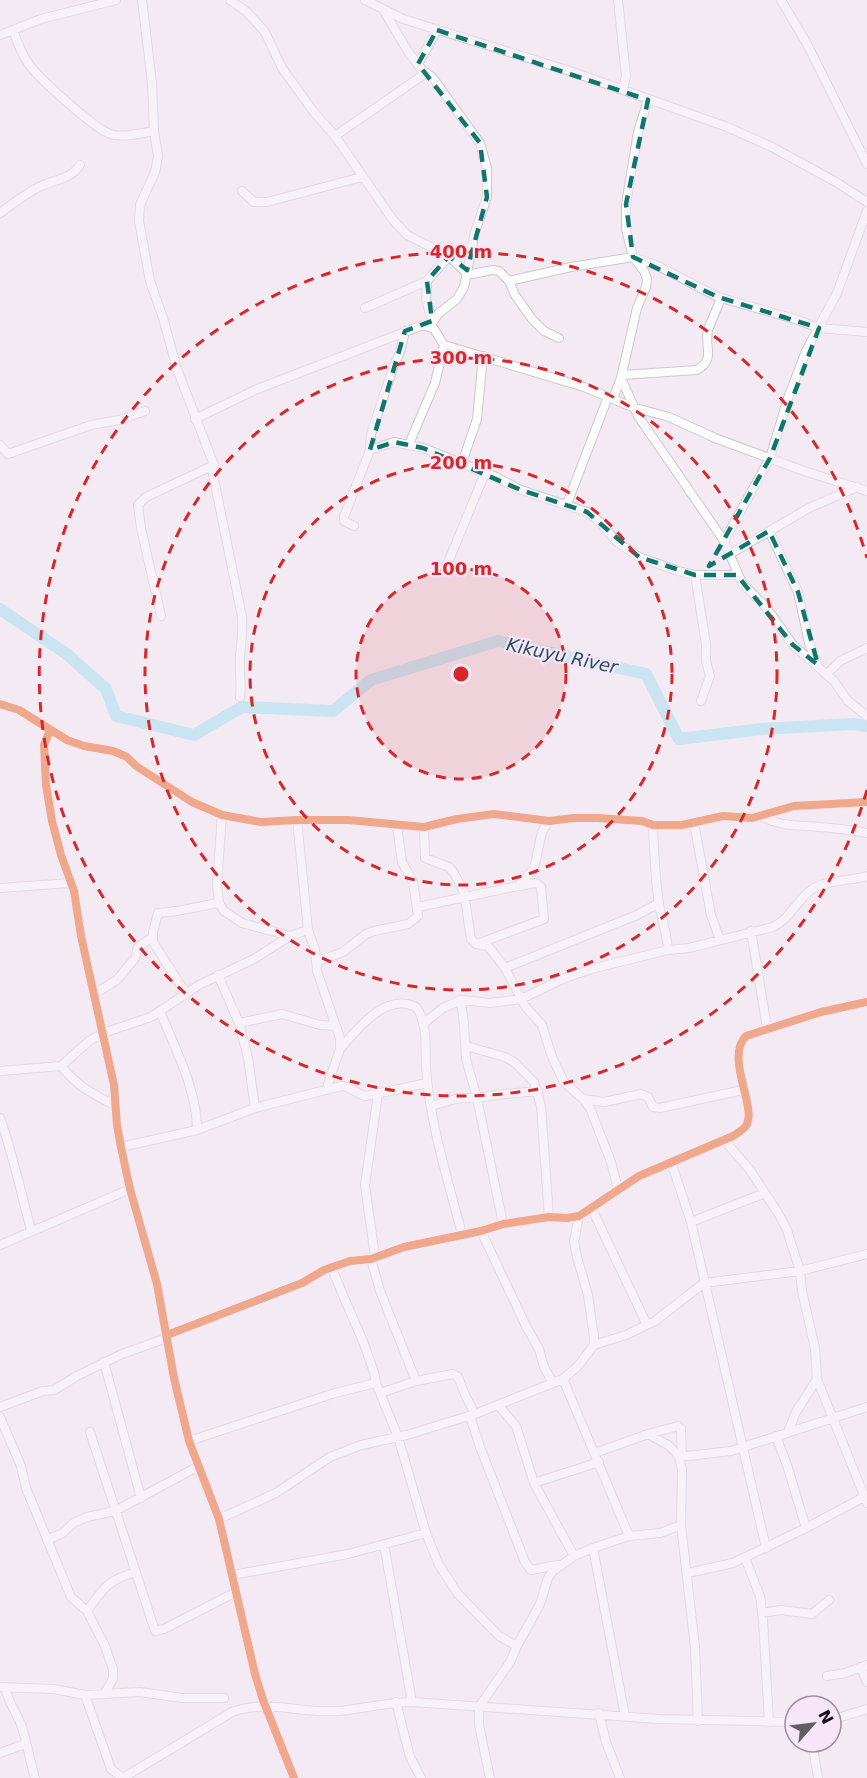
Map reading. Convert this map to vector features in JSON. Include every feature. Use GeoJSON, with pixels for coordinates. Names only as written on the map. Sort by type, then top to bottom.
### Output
{"type":"FeatureCollection","features":[{"type":"Feature","properties":{"kind":"street"},"geometry":{"type":"LineString","coordinates":[[0,35],[41,19],[116,0]]}},
{"type":"Feature","properties":{"kind":"street"},"geometry":{"type":"LineString","coordinates":[[142,0],[158,162],[140,205],[139,221],[150,281],[177,369],[214,465],[212,469],[242,617],[240,697]]}},
{"type":"Feature","properties":{"kind":"street"},"geometry":{"type":"LineString","coordinates":[[230,0],[247,12],[265,32],[282,68],[313,111],[335,136],[393,220],[407,235],[449,256],[466,273],[500,271],[532,319],[544,331],[559,338]]}},
{"type":"Feature","properties":{"kind":"street"},"geometry":{"type":"LineString","coordinates":[[365,0],[394,16],[570,71],[727,127],[772,147],[867,202]]}},
{"type":"Feature","properties":{"kind":"street"},"geometry":{"type":"LineString","coordinates":[[618,0],[626,76],[623,89]]}},
{"type":"Feature","properties":{"kind":"street"},"geometry":{"type":"LineString","coordinates":[[781,0],[807,44],[867,164]]}},
{"type":"Feature","properties":{"kind":"street"},"geometry":{"type":"LineString","coordinates":[[195,419],[255,390],[405,331],[431,324],[462,293],[475,232],[487,197],[487,168],[480,144],[438,85],[405,47],[383,10]]}},
{"type":"Feature","properties":{"kind":"street"},"geometry":{"type":"LineString","coordinates":[[13,30],[29,65],[100,128],[115,135],[154,131]]}},
{"type":"Feature","properties":{"kind":"street"},"geometry":{"type":"LineString","coordinates":[[418,64],[437,30]]}},
{"type":"Feature","properties":{"kind":"street"},"geometry":{"type":"LineString","coordinates":[[335,136],[426,73]]}},
{"type":"Feature","properties":{"kind":"street"},"geometry":{"type":"LineString","coordinates":[[567,504],[610,398],[621,377],[636,308],[646,287],[644,272],[633,257],[626,230],[626,204],[638,132],[648,100]]}},
{"type":"Feature","properties":{"kind":"street"},"geometry":{"type":"LineString","coordinates":[[0,213],[36,189],[70,175],[80,165]]}},
{"type":"Feature","properties":{"kind":"street"},"geometry":{"type":"LineString","coordinates":[[242,191],[254,202],[267,202],[362,177]]}},
{"type":"Feature","properties":{"kind":"street"},"geometry":{"type":"LineString","coordinates":[[724,541],[770,458],[806,351],[837,293],[867,211]]}},
{"type":"Feature","properties":{"kind":"street"},"geometry":{"type":"LineString","coordinates":[[365,308],[427,281],[449,256]]}},
{"type":"Feature","properties":{"kind":"street"},"geometry":{"type":"LineString","coordinates":[[509,282],[571,267],[633,257],[658,266],[720,298],[819,328],[867,332]]}},
{"type":"Feature","properties":{"kind":"street"},"geometry":{"type":"LineString","coordinates":[[427,281],[426,298],[431,324],[444,345],[584,387],[632,407],[669,417],[715,438],[804,471],[867,491]]}},
{"type":"Feature","properties":{"kind":"street"},"geometry":{"type":"LineString","coordinates":[[621,377],[697,370],[705,365],[708,357],[707,333],[720,298]]}},
{"type":"Feature","properties":{"kind":"street"},"geometry":{"type":"LineString","coordinates":[[354,526],[344,521],[344,517],[370,450],[371,434],[400,352],[405,331]]}},
{"type":"Feature","properties":{"kind":"street"},"geometry":{"type":"LineString","coordinates":[[409,444],[435,382],[444,345]]}},
{"type":"Feature","properties":{"kind":"street"},"geometry":{"type":"LineString","coordinates":[[462,463],[477,418],[483,356]]}},
{"type":"Feature","properties":{"kind":"street"},"geometry":{"type":"LineString","coordinates":[[621,377],[632,407],[724,541],[737,575],[746,589],[766,607],[793,645],[827,674],[848,701],[867,716]]}},
{"type":"Feature","properties":{"kind":"street"},"geometry":{"type":"LineString","coordinates":[[0,445],[8,454],[91,425],[119,420],[145,411]]}},
{"type":"Feature","properties":{"kind":"street"},"geometry":{"type":"LineString","coordinates":[[370,450],[394,442],[409,444],[462,463],[521,490],[594,515],[616,541],[639,557],[695,575],[737,575]]}},
{"type":"Feature","properties":{"kind":"street"},"geometry":{"type":"LineString","coordinates":[[161,616],[138,505],[146,497],[214,465]]}},
{"type":"Feature","properties":{"kind":"street"},"geometry":{"type":"LineString","coordinates":[[447,565],[485,473]]}},
{"type":"Feature","properties":{"kind":"street"},"geometry":{"type":"LineString","coordinates":[[730,554],[809,508],[857,487]]}},
{"type":"Feature","properties":{"kind":"street"},"geometry":{"type":"LineString","coordinates":[[769,531],[798,592],[809,643],[818,666]]}},
{"type":"Feature","properties":{"kind":"street"},"geometry":{"type":"LineString","coordinates":[[695,575],[706,644],[706,661],[710,675],[702,701]]}},
{"type":"Feature","properties":{"kind":"street"},"geometry":{"type":"LineString","coordinates":[[827,674],[840,661],[867,648]]}},
{"type":"Feature","properties":{"kind":"street"},"geometry":{"type":"LineString","coordinates":[[0,704],[19,710],[76,743],[127,757],[136,766],[160,780],[182,797],[222,815],[261,822],[348,820],[424,827],[457,819],[494,814],[549,821],[597,818],[642,821],[653,825],[694,824],[723,816],[752,818],[794,806],[867,802]]}},
{"type":"Feature","properties":{"kind":"street"},"geometry":{"type":"LineString","coordinates":[[50,730],[44,745],[46,785],[52,821],[71,883],[114,1085],[121,1147],[130,1189],[157,1284],[174,1378],[189,1441],[219,1519],[255,1674],[294,1778]]}},
{"type":"Feature","properties":{"kind":"street"},"geometry":{"type":"LineString","coordinates":[[222,815],[217,885],[219,903],[224,911],[242,923],[290,936]]}},
{"type":"Feature","properties":{"kind":"street"},"geometry":{"type":"LineString","coordinates":[[760,816],[783,824],[867,833]]}},
{"type":"Feature","properties":{"kind":"street"},"geometry":{"type":"LineString","coordinates":[[297,820],[308,930],[340,1038],[340,1049],[326,1090]]}},
{"type":"Feature","properties":{"kind":"street"},"geometry":{"type":"LineString","coordinates":[[518,886],[534,869],[542,832],[549,821]]}},
{"type":"Feature","properties":{"kind":"street"},"geometry":{"type":"LineString","coordinates":[[694,824],[711,915],[720,940]]}},
{"type":"Feature","properties":{"kind":"street"},"geometry":{"type":"LineString","coordinates":[[653,825],[656,878],[659,903],[668,935],[668,950]]}},
{"type":"Feature","properties":{"kind":"street"},"geometry":{"type":"LineString","coordinates":[[316,962],[343,952],[366,934],[408,924],[418,916],[413,882],[402,862],[397,826]]}},
{"type":"Feature","properties":{"kind":"street"},"geometry":{"type":"LineString","coordinates":[[424,827],[425,858],[449,867],[464,892],[471,939],[476,944],[488,946],[505,969],[530,1013],[542,1025],[552,1057],[564,1082],[590,1108],[611,1162],[618,1189]]}},
{"type":"Feature","properties":{"kind":"street"},"geometry":{"type":"LineString","coordinates":[[423,1024],[443,1008],[461,1000],[490,1004],[521,999],[565,978],[591,969],[668,950],[689,948],[782,923],[811,890],[822,885],[867,876]]}},
{"type":"Feature","properties":{"kind":"street"},"geometry":{"type":"LineString","coordinates":[[0,888],[71,883]]}},
{"type":"Feature","properties":{"kind":"street"},"geometry":{"type":"LineString","coordinates":[[418,907],[536,883],[541,887],[544,919],[476,944]]}},
{"type":"Feature","properties":{"kind":"street"},"geometry":{"type":"LineString","coordinates":[[186,994],[153,942],[158,913],[179,912],[219,903]]}},
{"type":"Feature","properties":{"kind":"street"},"geometry":{"type":"LineString","coordinates":[[505,969],[631,917],[659,903]]}},
{"type":"Feature","properties":{"kind":"street"},"geometry":{"type":"LineString","coordinates":[[0,1071],[62,1066],[85,1043],[103,1033],[160,1011],[218,975],[254,958],[290,936],[308,930]]}},
{"type":"Feature","properties":{"kind":"street"},"geometry":{"type":"LineString","coordinates":[[752,931],[767,1028]]}},
{"type":"Feature","properties":{"kind":"street"},"geometry":{"type":"LineString","coordinates":[[94,994],[117,980],[135,958],[138,947],[153,937]]}},
{"type":"Feature","properties":{"kind":"street"},"geometry":{"type":"LineString","coordinates":[[218,975],[239,1023],[248,1058],[255,1108]]}},
{"type":"Feature","properties":{"kind":"street"},"geometry":{"type":"LineString","coordinates":[[461,1000],[466,1059],[477,1098],[503,1224]]}},
{"type":"Feature","properties":{"kind":"street"},"geometry":{"type":"LineString","coordinates":[[0,1407],[43,1390],[54,1390],[122,1354],[297,1285],[350,1261],[373,1258],[404,1246],[481,1231],[503,1224],[549,1217],[579,1216],[639,1176],[739,1133],[748,1123],[749,1115],[743,1090],[739,1050],[741,1041],[746,1036],[820,1012],[867,1002]]}},
{"type":"Feature","properties":{"kind":"street"},"geometry":{"type":"LineString","coordinates":[[340,1049],[371,1015],[380,1009],[404,1004],[412,1005],[420,1012],[431,1106],[462,1234]]}},
{"type":"Feature","properties":{"kind":"street"},"geometry":{"type":"LineString","coordinates":[[160,1011],[189,1085],[197,1118],[197,1130]]}},
{"type":"Feature","properties":{"kind":"street"},"geometry":{"type":"LineString","coordinates":[[239,1023],[282,1014],[320,1025],[335,1026]]}},
{"type":"Feature","properties":{"kind":"street"},"geometry":{"type":"LineString","coordinates":[[466,1046],[505,1057],[514,1062],[534,1082],[541,1106],[549,1217]]}},
{"type":"Feature","properties":{"kind":"street"},"geometry":{"type":"LineString","coordinates":[[62,1066],[73,1081],[116,1106]]}},
{"type":"Feature","properties":{"kind":"street"},"geometry":{"type":"LineString","coordinates":[[121,1147],[197,1130],[255,1108],[344,1086],[360,1095],[378,1094],[427,1083]]}},
{"type":"Feature","properties":{"kind":"street"},"geometry":{"type":"LineString","coordinates":[[583,1099],[604,1101],[641,1094],[648,1097],[653,1107],[660,1108],[743,1090]]}},
{"type":"Feature","properties":{"kind":"street"},"geometry":{"type":"LineString","coordinates":[[431,1106],[459,1098],[538,1091]]}},
{"type":"Feature","properties":{"kind":"street"},"geometry":{"type":"LineString","coordinates":[[378,1094],[365,1185],[370,1213],[373,1258],[380,1290],[416,1381]]}},
{"type":"Feature","properties":{"kind":"street"},"geometry":{"type":"LineString","coordinates":[[0,1118],[10,1146],[32,1230]]}},
{"type":"Feature","properties":{"kind":"street"},"geometry":{"type":"LineString","coordinates":[[688,1574],[745,1558],[865,1496],[817,1379],[815,1348],[802,1291],[800,1271],[787,1230],[750,1170],[723,1139]]}},
{"type":"Feature","properties":{"kind":"street"},"geometry":{"type":"LineString","coordinates":[[671,1162],[690,1222],[766,1548]]}},
{"type":"Feature","properties":{"kind":"street"},"geometry":{"type":"LineString","coordinates":[[0,1245],[130,1189]]}},
{"type":"Feature","properties":{"kind":"street"},"geometry":{"type":"LineString","coordinates":[[690,1222],[765,1193]]}},
{"type":"Feature","properties":{"kind":"street"},"geometry":{"type":"LineString","coordinates":[[592,1209],[647,1325]]}},
{"type":"Feature","properties":{"kind":"street"},"geometry":{"type":"LineString","coordinates":[[219,1519],[276,1493],[330,1457],[361,1445],[398,1437],[472,1415],[563,1378],[584,1360],[594,1345],[588,1295],[574,1242],[579,1216]]}},
{"type":"Feature","properties":{"kind":"street"},"geometry":{"type":"LineString","coordinates":[[481,1231],[539,1349],[544,1367],[553,1383]]}},
{"type":"Feature","properties":{"kind":"street"},"geometry":{"type":"LineString","coordinates":[[594,1345],[626,1335],[655,1322],[704,1283],[800,1271],[867,1254]]}},
{"type":"Feature","properties":{"kind":"street"},"geometry":{"type":"LineString","coordinates":[[331,1268],[368,1356],[376,1383],[398,1437],[426,1533],[438,1564],[458,1594],[499,1636],[517,1646]]}},
{"type":"Feature","properties":{"kind":"street"},"geometry":{"type":"LineString","coordinates":[[105,1362],[120,1426],[141,1498]]}},
{"type":"Feature","properties":{"kind":"street"},"geometry":{"type":"LineString","coordinates":[[380,1393],[442,1375],[457,1376],[472,1415],[480,1447],[525,1562],[531,1570],[559,1564],[593,1548],[630,1536],[660,1533],[681,1525]]}},
{"type":"Feature","properties":{"kind":"street"},"geometry":{"type":"LineString","coordinates":[[563,1378],[630,1536]]}},
{"type":"Feature","properties":{"kind":"street"},"geometry":{"type":"LineString","coordinates":[[788,1432],[796,1412],[817,1379]]}},
{"type":"Feature","properties":{"kind":"street"},"geometry":{"type":"LineString","coordinates":[[189,1441],[335,1393],[376,1383]]}},
{"type":"Feature","properties":{"kind":"street"},"geometry":{"type":"LineString","coordinates":[[498,1405],[516,1426],[534,1483],[574,1556]]}},
{"type":"Feature","properties":{"kind":"street"},"geometry":{"type":"LineString","coordinates":[[648,1434],[668,1445],[680,1457],[720,1454],[867,1407]]}},
{"type":"Feature","properties":{"kind":"street"},"geometry":{"type":"LineString","coordinates":[[0,1417],[21,1466],[26,1488],[71,1597],[87,1611],[105,1646],[112,1669],[112,1679],[104,1694]]}},
{"type":"Feature","properties":{"kind":"street"},"geometry":{"type":"LineString","coordinates":[[595,1453],[648,1434],[680,1427],[681,1525],[695,1647],[698,1720]]}},
{"type":"Feature","properties":{"kind":"street"},"geometry":{"type":"LineString","coordinates":[[90,1432],[155,1631],[165,1629],[236,1592]]}},
{"type":"Feature","properties":{"kind":"street"},"geometry":{"type":"LineString","coordinates":[[776,1436],[806,1528]]}},
{"type":"Feature","properties":{"kind":"street"},"geometry":{"type":"LineString","coordinates":[[534,1483],[599,1462]]}},
{"type":"Feature","properties":{"kind":"street"},"geometry":{"type":"LineString","coordinates":[[47,1540],[63,1533],[73,1523],[87,1517],[115,1511],[199,1466]]}},
{"type":"Feature","properties":{"kind":"street"},"geometry":{"type":"LineString","coordinates":[[233,1575],[348,1554],[426,1533]]}},
{"type":"Feature","properties":{"kind":"street"},"geometry":{"type":"LineString","coordinates":[[384,1544],[412,1702]]}},
{"type":"Feature","properties":{"kind":"street"},"geometry":{"type":"LineString","coordinates":[[593,1548],[625,1716]]}},
{"type":"Feature","properties":{"kind":"street"},"geometry":{"type":"LineString","coordinates":[[745,1558],[759,1590],[769,1722]]}},
{"type":"Feature","properties":{"kind":"street"},"geometry":{"type":"LineString","coordinates":[[490,1778],[479,1725],[479,1707],[510,1662],[540,1604],[548,1578],[559,1564]]}},
{"type":"Feature","properties":{"kind":"street"},"geometry":{"type":"LineString","coordinates":[[87,1611],[101,1591],[114,1579],[136,1572]]}},
{"type":"Feature","properties":{"kind":"street"},"geometry":{"type":"LineString","coordinates":[[762,1613],[781,1610],[812,1614],[829,1600]]}},
{"type":"Feature","properties":{"kind":"street"},"geometry":{"type":"LineString","coordinates":[[827,1676],[864,1666],[867,1682]]}},
{"type":"Feature","properties":{"kind":"street"},"geometry":{"type":"LineString","coordinates":[[35,1778],[22,1729],[2,1687],[53,1689],[85,1695],[140,1692],[182,1698],[224,1698]]}},
{"type":"Feature","properties":{"kind":"street"},"geometry":{"type":"LineString","coordinates":[[85,1695],[111,1769],[123,1778],[242,1708],[266,1706],[339,1711],[396,1702],[412,1702],[698,1720],[783,1722]]}},
{"type":"Feature","properties":{"kind":"street"},"geometry":{"type":"LineString","coordinates":[[396,1702],[412,1764],[421,1778]]}},
{"type":"Feature","properties":{"kind":"street"},"geometry":{"type":"LineString","coordinates":[[843,1716],[867,1709]]}},
{"type":"Feature","properties":{"kind":"street"},"geometry":{"type":"LineString","coordinates":[[599,1713],[606,1742],[620,1778]]}},
{"type":"Feature","properties":{"kind":"street"},"geometry":{"type":"LineString","coordinates":[[0,1753],[25,1744]]}},
{"type":"Feature","properties":{"kind":"street"},"geometry":{"type":"LineString","coordinates":[[814,1754],[818,1778]]}},
{"type":"Feature","properties":{"kind":"highlighted area"},"geometry":{"type":"Polygon","coordinates":[[[437,30],[648,100],[626,204],[633,257],[718,297],[819,328],[770,458],[709,566],[769,531],[798,592],[818,665],[793,645],[737,575],[695,575],[639,557],[587,512],[521,490],[423,448],[394,442],[370,450],[405,331],[432,321],[427,281],[449,256],[467,270],[487,197],[480,143],[418,64],[437,30]]]}},
{"type":"Feature","properties":{"kind":"waterway","name":"Kikuyu River"},"geometry":{"type":"LineString","coordinates":[[0,609],[68,655],[106,689],[116,716],[194,735],[242,707],[333,711],[371,680],[498,641],[646,674],[679,739],[763,729],[853,724],[867,726]]}},
{"type":"Feature","properties":{"kind":"cycle path"},"geometry":{"type":"LineString","coordinates":[[0,704],[19,710],[67,740],[84,746],[113,751],[127,757],[136,766],[192,802],[222,815],[261,822],[348,820],[424,827],[457,819],[494,814],[549,821],[597,818],[642,821],[653,825],[682,825],[723,816],[752,818],[794,806],[867,802]]}},
{"type":"Feature","properties":{"kind":"cycle path"},"geometry":{"type":"LineString","coordinates":[[50,730],[44,745],[46,785],[52,821],[74,891],[81,936],[114,1085],[121,1147],[130,1189],[157,1284],[174,1378],[189,1441],[219,1519],[255,1674],[294,1778]]}},
{"type":"Feature","properties":{"kind":"cycle path"},"geometry":{"type":"LineString","coordinates":[[167,1335],[302,1283],[324,1270],[350,1261],[371,1259],[404,1247],[481,1231],[503,1224],[549,1217],[579,1216],[639,1176],[733,1136],[745,1128],[749,1116],[739,1068],[739,1056],[740,1045],[746,1036],[821,1012],[867,1002]]}}]}
